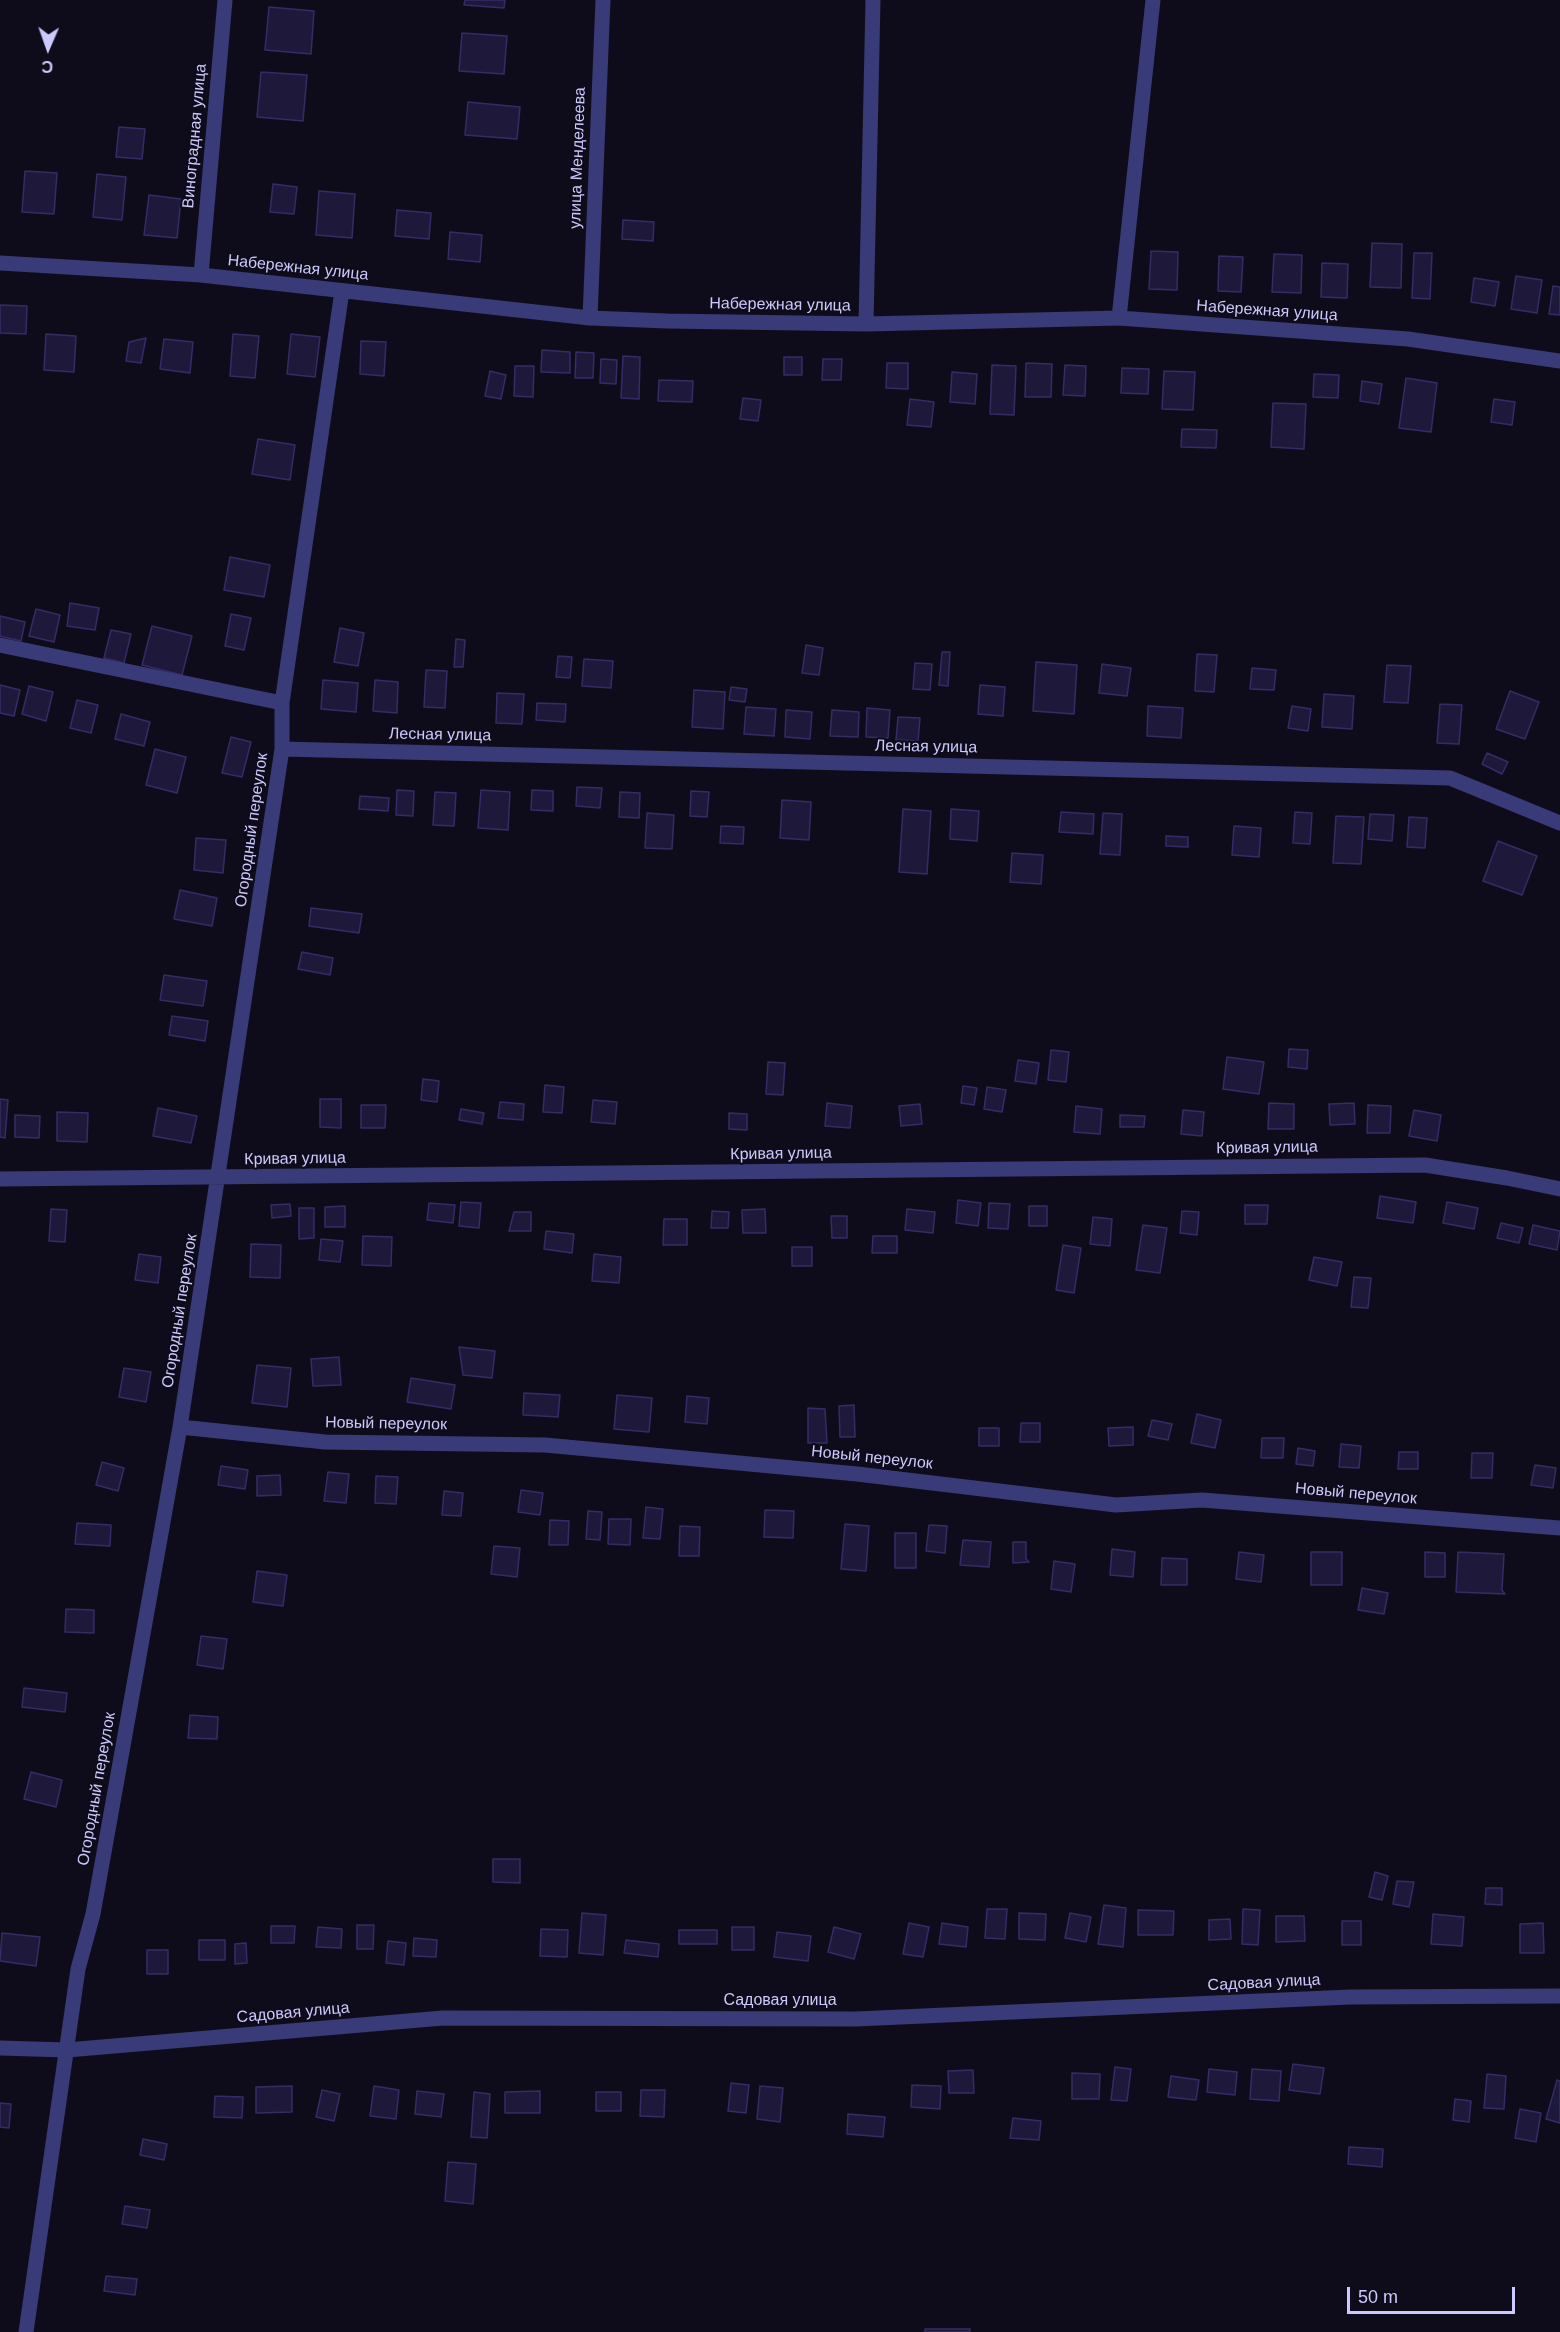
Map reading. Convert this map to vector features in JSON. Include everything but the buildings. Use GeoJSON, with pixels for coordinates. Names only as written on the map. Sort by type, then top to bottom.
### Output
{"type":"FeatureCollection","features":[{"type":"Feature","properties":{"kind":"street","name":"Виноградная улица"},"geometry":{"type":"LineString","coordinates":[[201,275],[225,0]]}},
{"type":"Feature","properties":{"kind":"street","name":"улица Менделеева"},"geometry":{"type":"LineString","coordinates":[[590,318],[603,0]]}},
{"type":"Feature","properties":{"kind":"street"},"geometry":{"type":"LineString","coordinates":[[866,324],[873,0]]}},
{"type":"Feature","properties":{"kind":"street"},"geometry":{"type":"LineString","coordinates":[[1119,318],[1153,0]]}},
{"type":"Feature","properties":{"kind":"street","name":"Набережная улица"},"geometry":{"type":"LineString","coordinates":[[0,262],[201,275],[590,318],[866,324],[1119,318],[1408,339],[1560,361]]}},
{"type":"Feature","properties":{"kind":"street","name":"Огородный переулок"},"geometry":{"type":"LineString","coordinates":[[26,2332],[78,1969],[93,1914],[180,1427],[219,1178],[282,749],[282,703],[342,291]]}},
{"type":"Feature","properties":{"kind":"street"},"geometry":{"type":"LineString","coordinates":[[0,645],[282,703]]}},
{"type":"Feature","properties":{"kind":"street","name":"Лесная улица"},"geometry":{"type":"LineString","coordinates":[[282,749],[1450,778],[1560,824]]}},
{"type":"Feature","properties":{"kind":"street","name":"Кривая улица"},"geometry":{"type":"LineString","coordinates":[[0,1179],[1425,1165],[1507,1178],[1560,1190]]}},
{"type":"Feature","properties":{"kind":"street","name":"Новый переулок"},"geometry":{"type":"LineString","coordinates":[[180,1427],[325,1442],[545,1445],[857,1474],[1116,1504],[1202,1500],[1560,1528]]}},
{"type":"Feature","properties":{"kind":"street","name":"Садовая улица"},"geometry":{"type":"LineString","coordinates":[[0,2048],[67,2050],[443,2018],[856,2019],[1350,1997],[1560,1996]]}}]}
